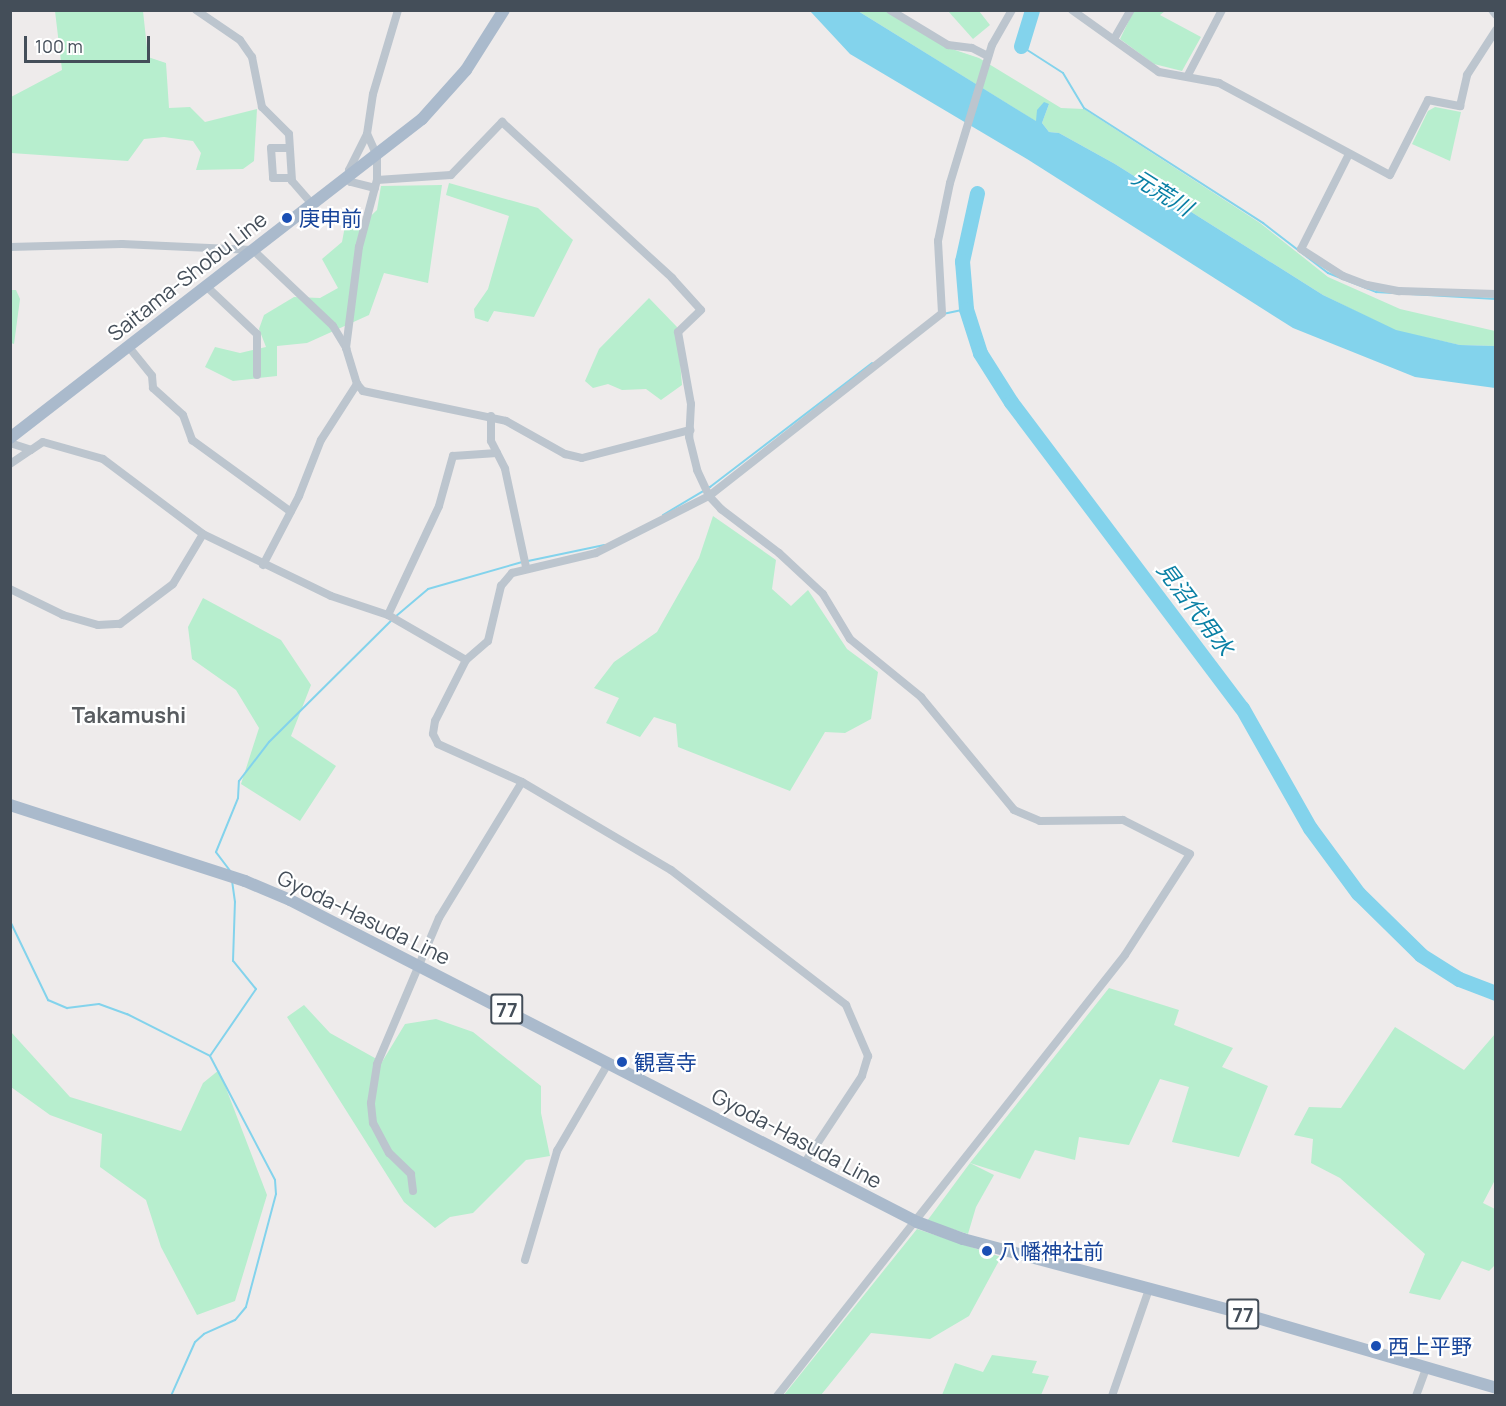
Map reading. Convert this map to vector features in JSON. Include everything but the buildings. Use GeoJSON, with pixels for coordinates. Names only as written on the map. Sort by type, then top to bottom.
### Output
{"type":"FeatureCollection","features":[{"type":"Feature","properties":{"kind":"main road","name":"Saitama-Shobu Line"},"geometry":{"type":"LineString","coordinates":[[10,438],[377,156],[453,87],[504,10]]}},
{"type":"Feature","properties":{"kind":"main road","name":"Gyoda-Hasuda Line"},"geometry":{"type":"LineString","coordinates":[[10,806],[245,881],[417,964],[805,1162],[916,1222],[1496,1388]]}},
{"type":"Feature","properties":{"kind":"street"},"geometry":{"type":"LineString","coordinates":[[196,10],[240,40],[252,57],[262,107],[267,115],[283,124],[290,148],[291,178],[296,188],[312,204]]}},
{"type":"Feature","properties":{"kind":"street"},"geometry":{"type":"LineString","coordinates":[[398,10],[373,94],[367,134],[348,178],[376,184],[451,175],[502,122],[701,309],[678,332],[691,404],[690,430],[698,470],[709,496],[823,594],[850,639],[921,697],[972,764],[1014,810],[1041,821],[1123,820],[1190,854],[1125,955],[777,1395]]}},
{"type":"Feature","properties":{"kind":"street"},"geometry":{"type":"LineString","coordinates":[[890,10],[948,45],[972,48],[987,59]]}},
{"type":"Feature","properties":{"kind":"street"},"geometry":{"type":"LineString","coordinates":[[805,1162],[862,1076],[868,1056],[846,1005],[671,870],[522,782],[438,744],[434,734],[435,722],[466,660],[490,636],[501,586],[512,573],[526,567],[596,553],[709,496],[942,313],[938,241],[960,149],[987,59],[1012,10]]}},
{"type":"Feature","properties":{"kind":"street"},"geometry":{"type":"LineString","coordinates":[[1072,10],[1159,72],[1188,75],[1219,83],[1348,156],[1390,175],[1428,100],[1460,106],[1467,75],[1496,30]]}},
{"type":"Feature","properties":{"kind":"street"},"geometry":{"type":"LineString","coordinates":[[1114,39],[1131,10]]}},
{"type":"Feature","properties":{"kind":"street"},"geometry":{"type":"LineString","coordinates":[[1188,75],[1222,10]]}},
{"type":"Feature","properties":{"kind":"street"},"geometry":{"type":"LineString","coordinates":[[1492,10],[1496,15]]}},
{"type":"Feature","properties":{"kind":"street"},"geometry":{"type":"LineString","coordinates":[[346,348],[359,246],[376,184],[377,156],[367,134]]}},
{"type":"Feature","properties":{"kind":"street"},"geometry":{"type":"LineString","coordinates":[[290,148],[271,148],[273,178],[291,178]]}},
{"type":"Feature","properties":{"kind":"street"},"geometry":{"type":"LineString","coordinates":[[1348,156],[1300,249],[1343,276],[1367,285],[1399,291],[1496,294]]}},
{"type":"Feature","properties":{"kind":"street"},"geometry":{"type":"LineString","coordinates":[[10,247],[111,244],[253,250],[313,303],[346,348],[357,384],[363,391],[390,399],[506,420],[565,454],[582,459],[690,430]]}},
{"type":"Feature","properties":{"kind":"street"},"geometry":{"type":"LineString","coordinates":[[206,286],[256,334],[257,375]]}},
{"type":"Feature","properties":{"kind":"street"},"geometry":{"type":"LineString","coordinates":[[128,346],[152,376],[153,388],[183,415],[192,440],[291,512]]}},
{"type":"Feature","properties":{"kind":"street"},"geometry":{"type":"LineString","coordinates":[[263,565],[291,512],[321,440],[357,384]]}},
{"type":"Feature","properties":{"kind":"street"},"geometry":{"type":"LineString","coordinates":[[490,416],[491,441],[505,469],[526,567]]}},
{"type":"Feature","properties":{"kind":"street"},"geometry":{"type":"LineString","coordinates":[[10,464],[43,442],[103,459],[203,534],[331,596],[388,615],[466,660]]}},
{"type":"Feature","properties":{"kind":"street"},"geometry":{"type":"LineString","coordinates":[[10,443],[31,450]]}},
{"type":"Feature","properties":{"kind":"street"},"geometry":{"type":"LineString","coordinates":[[388,615],[439,506],[453,456],[497,453]]}},
{"type":"Feature","properties":{"kind":"street"},"geometry":{"type":"LineString","coordinates":[[10,589],[63,615],[98,625],[120,624],[173,584],[203,534]]}},
{"type":"Feature","properties":{"kind":"street"},"geometry":{"type":"LineString","coordinates":[[413,1191],[411,1174],[380,1139],[371,1103],[377,1064],[417,964],[439,918],[522,782]]}},
{"type":"Feature","properties":{"kind":"street"},"geometry":{"type":"LineString","coordinates":[[525,1260],[557,1151],[609,1062]]}},
{"type":"Feature","properties":{"kind":"street"},"geometry":{"type":"LineString","coordinates":[[1112,1395],[1149,1289]]}},
{"type":"Feature","properties":{"kind":"street"},"geometry":{"type":"LineString","coordinates":[[1416,1395],[1426,1368]]}},
{"type":"Feature","properties":{"kind":"green space"},"geometry":{"type":"Polygon","coordinates":[[[1134,10],[1165,11],[1160,15],[1201,37],[1182,71],[1154,64],[1120,39],[1134,10]]]}},
{"type":"Feature","properties":{"kind":"green space"},"geometry":{"type":"Polygon","coordinates":[[[55,11],[143,11],[148,57],[166,63],[169,108],[190,107],[205,122],[257,109],[254,161],[243,169],[196,170],[201,153],[193,141],[164,137],[144,139],[128,161],[11,153],[11,97],[62,70],[55,11]]]}},
{"type":"Feature","properties":{"kind":"green space"},"geometry":{"type":"Polygon","coordinates":[[[858,11],[886,11],[949,48],[979,58],[1061,108],[1084,109],[1260,223],[1328,277],[1400,309],[1495,331],[1495,346],[1460,345],[1396,331],[1323,295],[1115,164],[1059,133],[1049,132],[1042,123],[1049,104],[1038,113],[1037,122],[858,11]]]}},
{"type":"Feature","properties":{"kind":"green space"},"geometry":{"type":"Polygon","coordinates":[[[948,11],[979,11],[990,25],[973,39],[948,11]]]}},
{"type":"Feature","properties":{"kind":"green space"},"geometry":{"type":"Polygon","coordinates":[[[1435,107],[1461,112],[1450,161],[1412,144],[1428,111],[1435,107]]]}},
{"type":"Feature","properties":{"kind":"green space"},"geometry":{"type":"Polygon","coordinates":[[[449,183],[538,208],[573,240],[534,317],[494,311],[488,322],[475,318],[474,309],[488,289],[509,216],[446,195],[449,183]]]}},
{"type":"Feature","properties":{"kind":"green space"},"geometry":{"type":"Polygon","coordinates":[[[442,185],[428,283],[384,273],[369,315],[307,343],[277,346],[277,376],[233,381],[205,367],[215,347],[240,353],[266,347],[259,329],[264,315],[294,297],[320,298],[338,288],[322,259],[342,242],[345,226],[360,226],[377,210],[381,186],[442,185]]]}},
{"type":"Feature","properties":{"kind":"green space"},"geometry":{"type":"Polygon","coordinates":[[[11,290],[16,290],[20,299],[14,344],[11,343],[11,290]]]}},
{"type":"Feature","properties":{"kind":"green space"},"geometry":{"type":"Polygon","coordinates":[[[649,298],[677,327],[682,385],[661,400],[646,389],[622,390],[608,384],[593,388],[585,381],[599,349],[649,298]]]}},
{"type":"Feature","properties":{"kind":"green space"},"geometry":{"type":"Polygon","coordinates":[[[713,516],[776,560],[772,589],[791,606],[808,590],[847,649],[878,672],[871,719],[845,733],[825,732],[790,791],[678,747],[676,724],[654,717],[640,737],[606,723],[619,698],[594,688],[614,662],[657,632],[699,558],[713,516]]]}},
{"type":"Feature","properties":{"kind":"green space"},"geometry":{"type":"Polygon","coordinates":[[[203,598],[281,640],[311,685],[291,736],[336,766],[300,821],[241,784],[259,728],[236,690],[192,659],[188,627],[203,598]]]}},
{"type":"Feature","properties":{"kind":"green space"},"geometry":{"type":"Polygon","coordinates":[[[1109,988],[1179,1010],[1174,1025],[1233,1048],[1222,1067],[1268,1086],[1239,1157],[1172,1142],[1189,1087],[1160,1079],[1129,1145],[1079,1137],[1075,1160],[1035,1150],[1020,1179],[970,1163],[1109,988]]]}},
{"type":"Feature","properties":{"kind":"green space"},"geometry":{"type":"Polygon","coordinates":[[[304,1005],[330,1033],[382,1062],[405,1024],[436,1019],[473,1032],[541,1086],[541,1113],[550,1156],[526,1160],[473,1213],[450,1217],[435,1228],[404,1202],[287,1017],[304,1005]]]}},
{"type":"Feature","properties":{"kind":"green space"},"geometry":{"type":"Polygon","coordinates":[[[1395,1027],[1464,1070],[1495,1034],[1495,1180],[1483,1203],[1495,1209],[1495,1265],[1489,1271],[1462,1261],[1440,1300],[1409,1293],[1425,1254],[1340,1178],[1311,1163],[1313,1139],[1294,1135],[1309,1107],[1341,1108],[1395,1027]]]}},
{"type":"Feature","properties":{"kind":"green space"},"geometry":{"type":"Polygon","coordinates":[[[11,1032],[70,1097],[181,1131],[203,1083],[219,1070],[267,1195],[235,1301],[197,1315],[161,1247],[146,1200],[100,1167],[102,1134],[50,1115],[11,1087],[11,1032]]]}},
{"type":"Feature","properties":{"kind":"green space"},"geometry":{"type":"Polygon","coordinates":[[[970,1163],[994,1175],[976,1207],[968,1234],[927,1221],[970,1163]]]}},
{"type":"Feature","properties":{"kind":"green space"},"geometry":{"type":"Polygon","coordinates":[[[917,1229],[1001,1257],[969,1316],[930,1339],[871,1333],[821,1395],[783,1396],[917,1229]]]}},
{"type":"Feature","properties":{"kind":"green space"},"geometry":{"type":"Polygon","coordinates":[[[992,1355],[1037,1361],[1032,1373],[1049,1376],[1041,1395],[942,1395],[955,1363],[983,1372],[992,1355]]]}},
{"type":"Feature","properties":{"kind":"water"},"geometry":{"type":"Polygon","coordinates":[[[810,11],[858,11],[1036,121],[1037,110],[1044,102],[1049,104],[1042,123],[1049,132],[1059,133],[1115,164],[1323,295],[1396,330],[1460,345],[1495,346],[1495,388],[1415,377],[1293,328],[1027,159],[850,54],[810,11]]]}},
{"type":"Feature","properties":{"kind":"waterway","name":"見沼代用水"},"geometry":{"type":"LineString","coordinates":[[1021,46],[1032,10]]}},
{"type":"Feature","properties":{"kind":"waterway"},"geometry":{"type":"LineString","coordinates":[[1021,46],[1063,73],[1084,108],[1263,223],[1328,273],[1376,292],[1496,299]]}},
{"type":"Feature","properties":{"kind":"waterway","name":"見沼代用水"},"geometry":{"type":"LineString","coordinates":[[977,193],[962,261],[966,309],[980,353],[1011,402],[1242,708]]}},
{"type":"Feature","properties":{"kind":"waterway","name":"見沼代用水"},"geometry":{"type":"LineString","coordinates":[[977,193],[962,261],[966,309],[980,353],[1011,402],[1242,708],[1310,828],[1358,893],[1421,955],[1459,979],[1496,993]]}},
{"type":"Feature","properties":{"kind":"waterway"},"geometry":{"type":"LineString","coordinates":[[943,314],[966,309]]}},
{"type":"Feature","properties":{"kind":"waterway"},"geometry":{"type":"LineString","coordinates":[[663,515],[710,487],[872,363]]}},
{"type":"Feature","properties":{"kind":"waterway"},"geometry":{"type":"LineString","coordinates":[[528,561],[604,545]]}},
{"type":"Feature","properties":{"kind":"waterway"},"geometry":{"type":"LineString","coordinates":[[395,617],[428,589],[522,562]]}},
{"type":"Feature","properties":{"kind":"waterway"},"geometry":{"type":"LineString","coordinates":[[231,872],[216,852],[238,798],[239,781],[269,742],[391,621]]}},
{"type":"Feature","properties":{"kind":"waterway"},"geometry":{"type":"LineString","coordinates":[[210,1056],[256,989],[233,961],[235,902],[232,881]]}},
{"type":"Feature","properties":{"kind":"waterway"},"geometry":{"type":"LineString","coordinates":[[10,921],[48,1000],[67,1008],[99,1004],[127,1014],[210,1056],[275,1180],[276,1194],[246,1307],[235,1320],[204,1334],[195,1342],[171,1396]]}},
{"type":"Feature","properties":{"kind":"place","name":"庚申前"},"geometry":{"type":"Point","coordinates":[287,218]}},
{"type":"Feature","properties":{"kind":"place","name":"観喜寺"},"geometry":{"type":"Point","coordinates":[622,1062]}},
{"type":"Feature","properties":{"kind":"place","name":"八幡神社前"},"geometry":{"type":"Point","coordinates":[987,1251]}},
{"type":"Feature","properties":{"kind":"place","name":"西上平野"},"geometry":{"type":"Point","coordinates":[1376,1346]}},
{"type":"Feature","properties":{"kind":"district","name":"Takamushi"},"geometry":{"type":"Point","coordinates":[129,716]}},
{"type":"Feature","properties":{"kind":"water label","name":"元荒川"},"geometry":{"type":"Point","coordinates":[1162,193]}}]}
